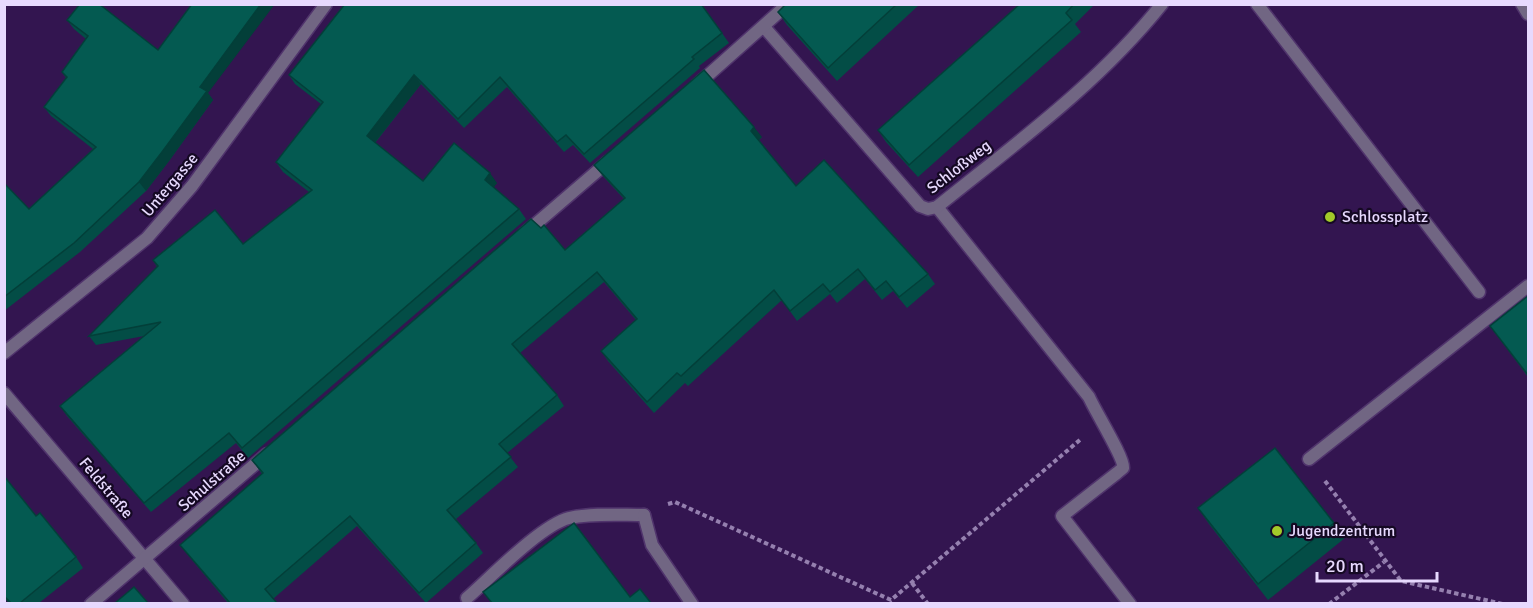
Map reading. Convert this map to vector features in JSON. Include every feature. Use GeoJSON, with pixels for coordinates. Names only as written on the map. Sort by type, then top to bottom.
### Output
{"type":"FeatureCollection","features":[{"type":"Feature","properties":{"kind":"street","name":"Untergasse"},"geometry":{"type":"LineString","coordinates":[[4,353],[147,238],[192,186],[326,4]]}},
{"type":"Feature","properties":{"kind":"street"},"geometry":{"type":"LineString","coordinates":[[684,97],[788,4]]}},
{"type":"Feature","properties":{"kind":"street","name":"Schloßweg"},"geometry":{"type":"LineString","coordinates":[[764,27],[920,206],[938,207],[1081,90],[1139,32],[1162,4]]}},
{"type":"Feature","properties":{"kind":"street"},"geometry":{"type":"LineString","coordinates":[[1257,4],[1479,292]]}},
{"type":"Feature","properties":{"kind":"street"},"geometry":{"type":"LineString","coordinates":[[1522,4],[1528,14]]}},
{"type":"Feature","properties":{"kind":"street"},"geometry":{"type":"LineString","coordinates":[[513,243],[621,151]]}},
{"type":"Feature","properties":{"kind":"street"},"geometry":{"type":"LineString","coordinates":[[938,207],[1089,397],[1099,422],[1122,458],[1123,468],[1062,516],[1130,603]]}},
{"type":"Feature","properties":{"kind":"street"},"geometry":{"type":"LineString","coordinates":[[1309,459],[1528,286]]}},
{"type":"Feature","properties":{"kind":"street","name":"Feldstraße"},"geometry":{"type":"LineString","coordinates":[[4,393],[183,603]]}},
{"type":"Feature","properties":{"kind":"street","name":"Schulstraße"},"geometry":{"type":"LineString","coordinates":[[91,603],[145,560],[279,444]]}},
{"type":"Feature","properties":{"kind":"street"},"geometry":{"type":"LineString","coordinates":[[467,598],[548,528],[567,519],[585,516],[644,515],[652,545],[692,603]]}},
{"type":"Feature","properties":{"kind":"path"},"geometry":{"type":"LineString","coordinates":[[644,515],[659,506],[675,502],[891,600],[1099,422]]}},
{"type":"Feature","properties":{"kind":"path"},"geometry":{"type":"LineString","coordinates":[[1309,459],[1384,562],[1401,581],[1503,603]]}},
{"type":"Feature","properties":{"kind":"path"},"geometry":{"type":"LineString","coordinates":[[1329,603],[1384,562]]}},
{"type":"Feature","properties":{"kind":"path"},"geometry":{"type":"LineString","coordinates":[[912,583],[928,603]]}},
{"type":"Feature","properties":{"kind":"building"},"geometry":{"type":"Polygon","coordinates":[[[80,4],[99,4],[158,50],[192,4],[261,4],[200,87],[207,91],[139,182],[74,243],[4,297],[4,183],[29,209],[96,147],[44,107],[67,77],[62,72],[88,36],[67,20],[80,4]]]}},
{"type":"Feature","properties":{"kind":"building"},"geometry":{"type":"Polygon","coordinates":[[[345,4],[701,4],[722,33],[584,154],[566,135],[557,142],[500,77],[458,119],[414,75],[367,136],[423,181],[454,143],[490,173],[485,180],[519,209],[242,448],[229,433],[144,503],[60,406],[161,322],[89,336],[158,266],[153,260],[215,210],[243,244],[312,190],[276,162],[323,102],[289,75],[345,4]]]}},
{"type":"Feature","properties":{"kind":"building"},"geometry":{"type":"Polygon","coordinates":[[[786,4],[897,4],[828,68],[778,12],[786,4]]]}},
{"type":"Feature","properties":{"kind":"building"},"geometry":{"type":"Polygon","coordinates":[[[1020,4],[1074,4],[1066,13],[1072,20],[909,165],[878,130],[1020,4]]]}},
{"type":"Feature","properties":{"kind":"building"},"geometry":{"type":"Polygon","coordinates":[[[704,70],[754,127],[751,131],[796,186],[824,160],[928,274],[899,297],[886,281],[875,290],[858,269],[830,292],[823,284],[790,311],[774,290],[681,376],[677,373],[647,402],[601,351],[637,319],[597,272],[512,344],[557,395],[499,444],[511,457],[447,510],[476,543],[419,593],[350,516],[265,589],[277,603],[230,603],[180,545],[263,473],[252,460],[531,219],[541,228],[544,225],[565,250],[625,198],[594,165],[704,70]]]}},
{"type":"Feature","properties":{"kind":"building"},"geometry":{"type":"Polygon","coordinates":[[[1528,296],[1528,375],[1490,326],[1528,296]]]}},
{"type":"Feature","properties":{"kind":"building","name":"Jugendzentrum"},"geometry":{"type":"Polygon","coordinates":[[[1275,448],[1334,523],[1258,584],[1198,508],[1275,448]]]}},
{"type":"Feature","properties":{"kind":"building"},"geometry":{"type":"Polygon","coordinates":[[[4,476],[36,516],[40,513],[76,557],[20,603],[11,603],[4,596],[4,476]]]}},
{"type":"Feature","properties":{"kind":"building"},"geometry":{"type":"Polygon","coordinates":[[[574,523],[630,597],[640,589],[651,603],[492,603],[483,592],[574,523]]]}},
{"type":"Feature","properties":{"kind":"building"},"geometry":{"type":"Polygon","coordinates":[[[134,587],[148,603],[115,603],[134,587]]]}},
{"type":"Feature","properties":{"kind":"place","name":"Schlossplatz"},"geometry":{"type":"Point","coordinates":[1330,217]}},
{"type":"Feature","properties":{"kind":"place","name":"Jugendzentrum"},"geometry":{"type":"Point","coordinates":[1277,531]}}]}
